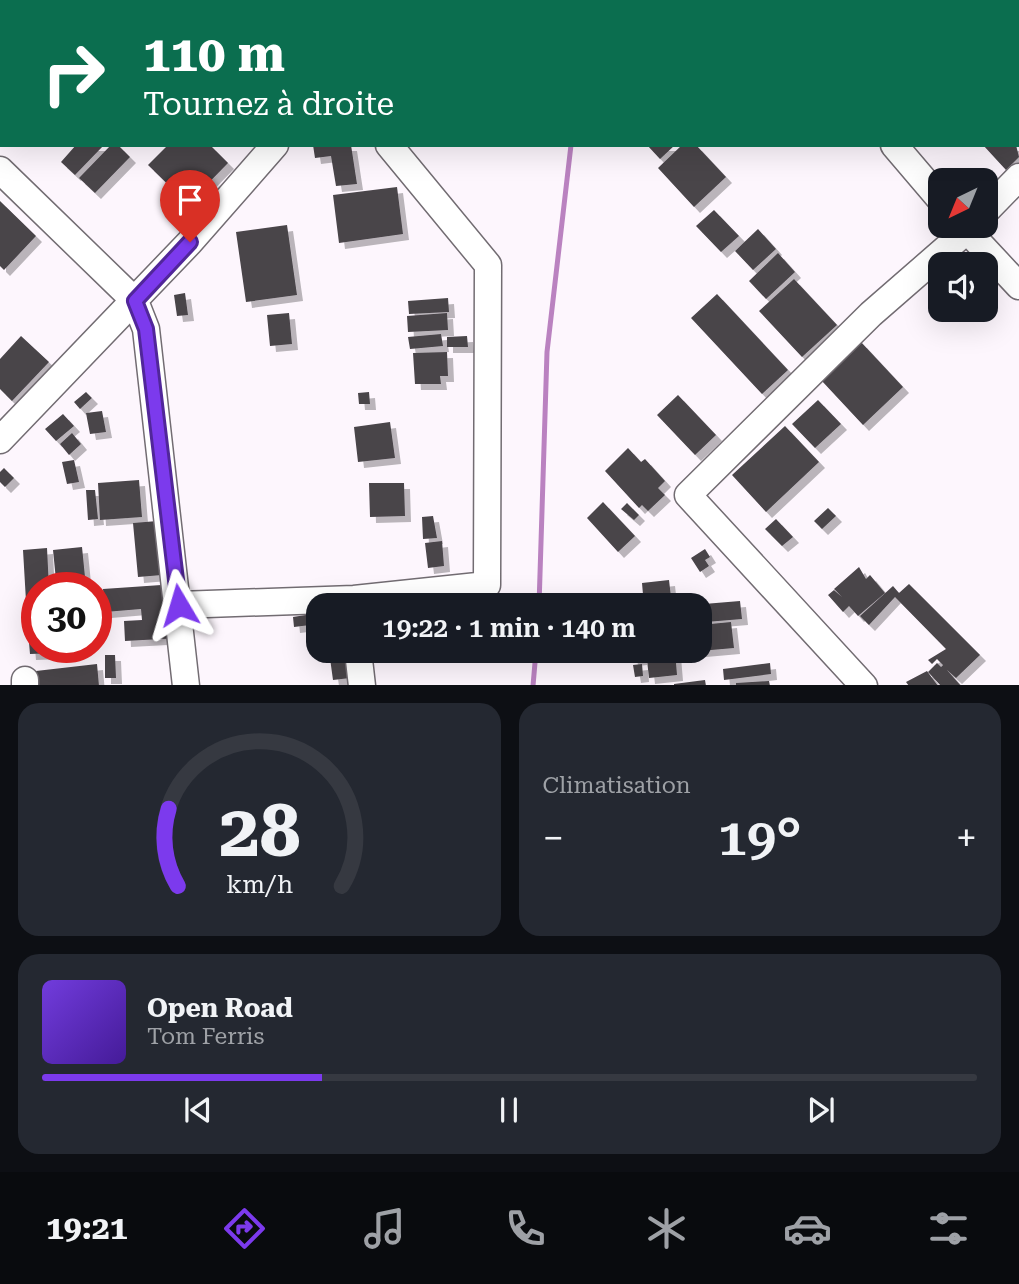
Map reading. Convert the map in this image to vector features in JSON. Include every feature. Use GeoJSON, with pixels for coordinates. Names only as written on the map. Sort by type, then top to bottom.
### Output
{"type":"FeatureCollection","features":[{"type":"Feature","properties":{"kind":"street"},"geometry":{"type":"LineString","coordinates":[[0,440],[135,301],[273,147]]}},
{"type":"Feature","properties":{"kind":"street"},"geometry":{"type":"LineString","coordinates":[[391,147],[488,265],[487,585],[424,593]]}},
{"type":"Feature","properties":{"kind":"street"},"geometry":{"type":"LineString","coordinates":[[896,147],[928,185]]}},
{"type":"Feature","properties":{"kind":"street"},"geometry":{"type":"LineString","coordinates":[[0,170],[135,301],[146,329],[186,685]]}},
{"type":"Feature","properties":{"kind":"street"},"geometry":{"type":"LineString","coordinates":[[998,198],[1019,177]]}},
{"type":"Feature","properties":{"kind":"street"},"geometry":{"type":"LineString","coordinates":[[864,685],[688,495],[871,314],[956,238]]}},
{"type":"Feature","properties":{"kind":"street"},"geometry":{"type":"LineString","coordinates":[[983,238],[1019,286]]}},
{"type":"Feature","properties":{"kind":"street"},"geometry":{"type":"LineString","coordinates":[[179,605],[306,603]]}},
{"type":"Feature","properties":{"kind":"street"},"geometry":{"type":"LineString","coordinates":[[360,663],[362,685]]}},
{"type":"Feature","properties":{"kind":"building"},"geometry":{"type":"Polygon","coordinates":[[[74,147],[102,147],[75,175],[61,162],[74,147]]]}},
{"type":"Feature","properties":{"kind":"building"},"geometry":{"type":"Polygon","coordinates":[[[109,147],[120,147],[130,157],[95,193],[79,178],[109,147]]]}},
{"type":"Feature","properties":{"kind":"building"},"geometry":{"type":"Polygon","coordinates":[[[166,147],[212,147],[228,163],[188,204],[148,165],[166,147]]]}},
{"type":"Feature","properties":{"kind":"building"},"geometry":{"type":"Polygon","coordinates":[[[313,147],[351,147],[357,184],[336,186],[331,156],[315,158],[313,147]]]}},
{"type":"Feature","properties":{"kind":"building"},"geometry":{"type":"Polygon","coordinates":[[[649,147],[673,147],[660,159],[649,147]]]}},
{"type":"Feature","properties":{"kind":"building"},"geometry":{"type":"Polygon","coordinates":[[[680,147],[698,147],[726,177],[694,207],[658,168],[680,147]]]}},
{"type":"Feature","properties":{"kind":"building"},"geometry":{"type":"Polygon","coordinates":[[[985,147],[1016,147],[1019,157],[1006,170],[985,147]]]}},
{"type":"Feature","properties":{"kind":"building"},"geometry":{"type":"Polygon","coordinates":[[[397,187],[403,234],[339,243],[333,195],[397,187]]]}},
{"type":"Feature","properties":{"kind":"building"},"geometry":{"type":"Polygon","coordinates":[[[0,201],[36,236],[4,270],[0,266],[0,201]]]}},
{"type":"Feature","properties":{"kind":"building"},"geometry":{"type":"Polygon","coordinates":[[[714,210],[739,236],[721,252],[696,226],[714,210]]]}},
{"type":"Feature","properties":{"kind":"building"},"geometry":{"type":"Polygon","coordinates":[[[287,225],[297,295],[246,302],[236,232],[287,225]]]}},
{"type":"Feature","properties":{"kind":"building"},"geometry":{"type":"Polygon","coordinates":[[[758,229],[776,249],[753,270],[735,251],[758,229]]]}},
{"type":"Feature","properties":{"kind":"building"},"geometry":{"type":"Polygon","coordinates":[[[778,253],[795,272],[766,299],[749,281],[778,253]]]}},
{"type":"Feature","properties":{"kind":"building"},"geometry":{"type":"Polygon","coordinates":[[[794,279],[837,325],[802,357],[759,311],[794,279]]]}},
{"type":"Feature","properties":{"kind":"building"},"geometry":{"type":"Polygon","coordinates":[[[185,293],[188,315],[177,316],[174,295],[185,293]]]}},
{"type":"Feature","properties":{"kind":"building"},"geometry":{"type":"Polygon","coordinates":[[[717,294],[788,370],[762,394],[691,318],[717,294]]]}},
{"type":"Feature","properties":{"kind":"building"},"geometry":{"type":"Polygon","coordinates":[[[448,298],[449,312],[409,314],[408,301],[448,298]]]}},
{"type":"Feature","properties":{"kind":"building"},"geometry":{"type":"Polygon","coordinates":[[[289,313],[292,344],[270,346],[267,315],[289,313]]]}},
{"type":"Feature","properties":{"kind":"building"},"geometry":{"type":"Polygon","coordinates":[[[447,313],[448,330],[408,332],[407,316],[447,313]]]}},
{"type":"Feature","properties":{"kind":"building"},"geometry":{"type":"Polygon","coordinates":[[[441,334],[443,346],[410,349],[408,337],[441,334]]]}},
{"type":"Feature","properties":{"kind":"building"},"geometry":{"type":"Polygon","coordinates":[[[21,336],[49,362],[12,401],[0,389],[0,359],[21,336]]]}},
{"type":"Feature","properties":{"kind":"building"},"geometry":{"type":"Polygon","coordinates":[[[467,336],[468,347],[447,347],[447,337],[467,336]]]}},
{"type":"Feature","properties":{"kind":"building"},"geometry":{"type":"Polygon","coordinates":[[[861,342],[903,387],[863,425],[821,380],[861,342]]]}},
{"type":"Feature","properties":{"kind":"building"},"geometry":{"type":"Polygon","coordinates":[[[447,352],[448,376],[440,376],[441,384],[415,384],[413,353],[447,352]]]}},
{"type":"Feature","properties":{"kind":"building"},"geometry":{"type":"Polygon","coordinates":[[[86,392],[92,398],[80,409],[74,402],[86,392]]]}},
{"type":"Feature","properties":{"kind":"building"},"geometry":{"type":"Polygon","coordinates":[[[369,392],[370,404],[359,404],[358,393],[369,392]]]}},
{"type":"Feature","properties":{"kind":"building"},"geometry":{"type":"Polygon","coordinates":[[[678,395],[716,435],[695,455],[657,415],[678,395]]]}},
{"type":"Feature","properties":{"kind":"building"},"geometry":{"type":"Polygon","coordinates":[[[818,400],[841,424],[815,448],[792,424],[818,400]]]}},
{"type":"Feature","properties":{"kind":"building"},"geometry":{"type":"Polygon","coordinates":[[[102,411],[106,432],[90,434],[86,413],[102,411]]]}},
{"type":"Feature","properties":{"kind":"building"},"geometry":{"type":"Polygon","coordinates":[[[63,414],[74,426],[56,441],[45,429],[63,414]]]}},
{"type":"Feature","properties":{"kind":"building"},"geometry":{"type":"Polygon","coordinates":[[[390,422],[395,458],[358,462],[354,427],[390,422]]]}},
{"type":"Feature","properties":{"kind":"building"},"geometry":{"type":"Polygon","coordinates":[[[785,426],[819,462],[766,512],[732,475],[785,426]]]}},
{"type":"Feature","properties":{"kind":"building"},"geometry":{"type":"Polygon","coordinates":[[[72,433],[81,444],[69,455],[60,444],[72,433]]]}},
{"type":"Feature","properties":{"kind":"building"},"geometry":{"type":"Polygon","coordinates":[[[628,448],[641,462],[645,459],[665,481],[658,488],[665,495],[648,511],[642,505],[639,508],[605,471],[628,448]]]}},
{"type":"Feature","properties":{"kind":"building"},"geometry":{"type":"Polygon","coordinates":[[[74,460],[79,482],[67,484],[62,462],[74,460]]]}},
{"type":"Feature","properties":{"kind":"building"},"geometry":{"type":"Polygon","coordinates":[[[4,468],[14,478],[5,487],[0,482],[0,472],[4,468]]]}},
{"type":"Feature","properties":{"kind":"building"},"geometry":{"type":"Polygon","coordinates":[[[139,480],[142,517],[100,520],[98,483],[139,480]]]}},
{"type":"Feature","properties":{"kind":"building"},"geometry":{"type":"Polygon","coordinates":[[[369,483],[404,483],[405,516],[370,517],[369,483]]]}},
{"type":"Feature","properties":{"kind":"building"},"geometry":{"type":"Polygon","coordinates":[[[86,490],[95,490],[98,519],[88,520],[86,490]]]}},
{"type":"Feature","properties":{"kind":"building"},"geometry":{"type":"Polygon","coordinates":[[[603,502],[635,536],[618,552],[587,518],[603,502]]]}},
{"type":"Feature","properties":{"kind":"building"},"geometry":{"type":"Polygon","coordinates":[[[627,503],[639,515],[634,520],[621,509],[627,503]]]}},
{"type":"Feature","properties":{"kind":"building"},"geometry":{"type":"Polygon","coordinates":[[[828,508],[836,516],[822,529],[814,521],[828,508]]]}},
{"type":"Feature","properties":{"kind":"building"},"geometry":{"type":"Polygon","coordinates":[[[433,516],[437,538],[423,539],[422,517],[433,516]]]}},
{"type":"Feature","properties":{"kind":"building"},"geometry":{"type":"Polygon","coordinates":[[[776,519],[793,537],[782,546],[765,529],[776,519]]]}},
{"type":"Feature","properties":{"kind":"building"},"geometry":{"type":"Polygon","coordinates":[[[170,520],[174,574],[138,577],[133,523],[170,520]]]}},
{"type":"Feature","properties":{"kind":"building"},"geometry":{"type":"Polygon","coordinates":[[[442,541],[444,566],[428,568],[425,543],[442,541]]]}},
{"type":"Feature","properties":{"kind":"building"},"geometry":{"type":"Polygon","coordinates":[[[82,547],[84,572],[55,572],[53,550],[82,547]]]}},
{"type":"Feature","properties":{"kind":"building"},"geometry":{"type":"Polygon","coordinates":[[[47,548],[48,572],[24,572],[23,550],[47,548]]]}},
{"type":"Feature","properties":{"kind":"building"},"geometry":{"type":"Polygon","coordinates":[[[705,549],[710,557],[705,560],[709,566],[700,572],[691,558],[705,549]]]}},
{"type":"Feature","properties":{"kind":"building"},"geometry":{"type":"Polygon","coordinates":[[[859,567],[866,579],[870,575],[885,593],[858,616],[849,606],[843,612],[828,595],[834,590],[842,597],[834,589],[859,567]]]}},
{"type":"Feature","properties":{"kind":"building"},"geometry":{"type":"Polygon","coordinates":[[[669,580],[670,593],[643,593],[642,583],[669,580]]]}},
{"type":"Feature","properties":{"kind":"building"},"geometry":{"type":"Polygon","coordinates":[[[176,584],[180,638],[125,641],[124,621],[142,620],[141,609],[112,611],[112,588],[176,584]]]}},
{"type":"Feature","properties":{"kind":"building"},"geometry":{"type":"Polygon","coordinates":[[[909,584],[980,655],[956,678],[947,670],[960,685],[940,685],[928,672],[937,663],[941,667],[943,665],[937,659],[932,664],[928,660],[946,649],[895,597],[869,625],[860,616],[893,586],[899,593],[909,584]]]}},
{"type":"Feature","properties":{"kind":"building"},"geometry":{"type":"Polygon","coordinates":[[[740,601],[742,619],[712,622],[712,603],[740,601]]]}},
{"type":"Feature","properties":{"kind":"building"},"geometry":{"type":"Polygon","coordinates":[[[306,615],[306,626],[294,627],[293,617],[306,615]]]}},
{"type":"Feature","properties":{"kind":"building"},"geometry":{"type":"Polygon","coordinates":[[[731,622],[734,648],[712,650],[712,624],[731,622]]]}},
{"type":"Feature","properties":{"kind":"building"},"geometry":{"type":"Polygon","coordinates":[[[112,655],[115,655],[116,678],[105,678],[105,663],[112,663],[112,655]]]}},
{"type":"Feature","properties":{"kind":"building"},"geometry":{"type":"Polygon","coordinates":[[[331,663],[348,663],[350,678],[333,680],[331,663]]]}},
{"type":"Feature","properties":{"kind":"building"},"geometry":{"type":"Polygon","coordinates":[[[647,663],[676,663],[677,675],[649,678],[647,663]]]}},
{"type":"Feature","properties":{"kind":"building"},"geometry":{"type":"Polygon","coordinates":[[[770,663],[771,674],[724,680],[723,669],[770,663]]]}},
{"type":"Feature","properties":{"kind":"building"},"geometry":{"type":"Polygon","coordinates":[[[97,664],[99,685],[38,685],[36,671],[97,664]]]}},
{"type":"Feature","properties":{"kind":"building"},"geometry":{"type":"Polygon","coordinates":[[[642,664],[643,676],[635,677],[633,665],[642,664]]]}},
{"type":"Feature","properties":{"kind":"building"},"geometry":{"type":"Polygon","coordinates":[[[927,671],[937,685],[908,685],[906,682],[927,671]]]}},
{"type":"Feature","properties":{"kind":"building"},"geometry":{"type":"Polygon","coordinates":[[[705,680],[706,685],[674,685],[705,680]]]}},
{"type":"Feature","properties":{"kind":"building"},"geometry":{"type":"Polygon","coordinates":[[[769,681],[770,685],[736,685],[769,681]]]}},
{"type":"Feature","properties":{"kind":"waterway"},"geometry":{"type":"LineString","coordinates":[[539,593],[547,352],[571,147]]}},
{"type":"Feature","properties":{"kind":"waterway"},"geometry":{"type":"LineString","coordinates":[[533,685],[535,663]]}},
{"type":"Feature","properties":{"kind":"route"},"geometry":{"type":"LineString","coordinates":[[179,605],[146,329],[135,301],[190,242]]}}]}
